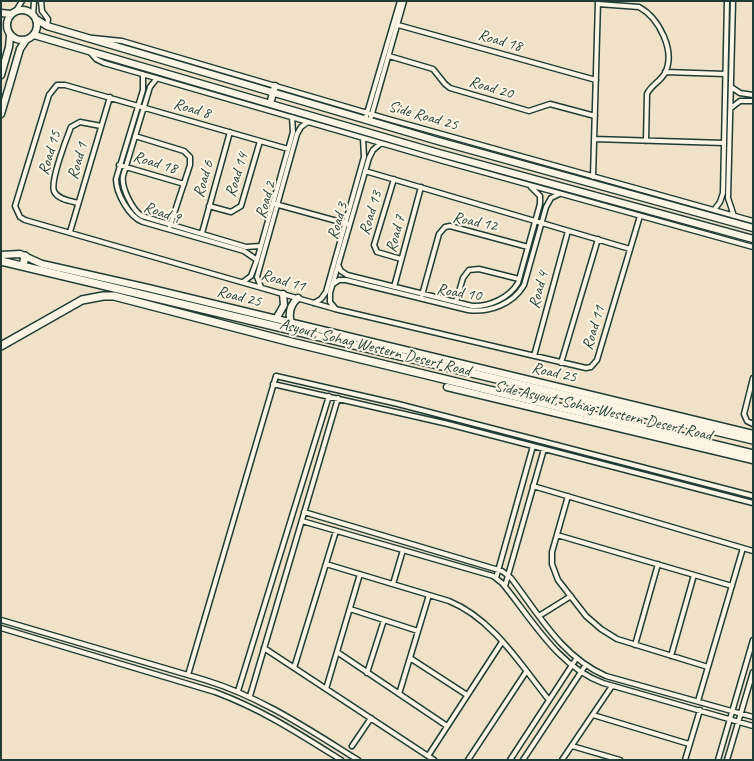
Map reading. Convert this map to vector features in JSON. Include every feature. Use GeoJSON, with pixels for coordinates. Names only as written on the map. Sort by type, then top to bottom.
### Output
{"type":"FeatureCollection","features":[{"type":"Feature","properties":{"kind":"main road"},"geometry":{"type":"LineString","coordinates":[[23,266],[25,256]]}},
{"type":"Feature","properties":{"kind":"main road","name":"Asyout, Sohag Western Desert Road"},"geometry":{"type":"LineString","coordinates":[[1,261],[23,266],[41,267],[753,440]]}},
{"type":"Feature","properties":{"kind":"main road","name":"Asyout, Sohag Western Desert Road"},"geometry":{"type":"LineString","coordinates":[[1,346],[82,300],[103,296],[114,296],[447,383],[753,454]]}},
{"type":"Feature","properties":{"kind":"street"},"geometry":{"type":"LineString","coordinates":[[22,1],[4,27],[10,36],[18,40],[26,40]]}},
{"type":"Feature","properties":{"kind":"street"},"geometry":{"type":"LineString","coordinates":[[1,114],[20,49],[26,40],[34,35],[37,24],[34,17],[34,1]]}},
{"type":"Feature","properties":{"kind":"street"},"geometry":{"type":"LineString","coordinates":[[41,1],[42,11],[48,19],[47,26]]}},
{"type":"Feature","properties":{"kind":"street"},"geometry":{"type":"LineString","coordinates":[[368,117],[389,56],[398,25],[402,1]]}},
{"type":"Feature","properties":{"kind":"street"},"geometry":{"type":"LineString","coordinates":[[368,117],[402,1]]}},
{"type":"Feature","properties":{"kind":"street"},"geometry":{"type":"LineString","coordinates":[[714,210],[720,202],[722,193],[727,1]]}},
{"type":"Feature","properties":{"kind":"street"},"geometry":{"type":"LineString","coordinates":[[733,1],[728,198],[729,206],[734,216]]}},
{"type":"Feature","properties":{"kind":"street"},"geometry":{"type":"LineString","coordinates":[[593,176],[598,3],[635,6],[643,10],[662,31],[666,40],[667,59],[665,72],[650,88],[647,94],[646,141]]}},
{"type":"Feature","properties":{"kind":"street"},"geometry":{"type":"LineString","coordinates":[[1,13],[26,10],[47,26],[86,38],[273,93],[368,117],[438,141],[750,228],[744,237]]}},
{"type":"Feature","properties":{"kind":"street","name":"Road 18"},"geometry":{"type":"LineString","coordinates":[[398,25],[596,80]]}},
{"type":"Feature","properties":{"kind":"street"},"geometry":{"type":"LineString","coordinates":[[34,35],[90,51],[270,104],[331,125],[363,138],[751,247],[752,238],[435,152],[331,125],[308,122],[99,61],[90,51]]}},
{"type":"Feature","properties":{"kind":"street"},"geometry":{"type":"LineString","coordinates":[[1,75],[9,47],[10,36]]}},
{"type":"Feature","properties":{"kind":"street","name":"Side Road 25"},"geometry":{"type":"LineString","coordinates":[[86,38],[110,39],[165,54],[275,86],[368,117],[500,150],[753,221]]}},
{"type":"Feature","properties":{"kind":"street"},"geometry":{"type":"LineString","coordinates":[[163,61],[165,54]]}},
{"type":"Feature","properties":{"kind":"street","name":"Road 20"},"geometry":{"type":"LineString","coordinates":[[389,56],[433,69],[450,88],[514,107],[532,111],[550,104],[595,116]]}},
{"type":"Feature","properties":{"kind":"street"},"geometry":{"type":"LineString","coordinates":[[665,72],[726,74]]}},
{"type":"Feature","properties":{"kind":"street","name":"Road 9"},"geometry":{"type":"LineString","coordinates":[[143,74],[143,90],[119,165],[116,183],[123,204],[139,221],[244,252],[256,260]]}},
{"type":"Feature","properties":{"kind":"street","name":"Road 9"},"geometry":{"type":"LineString","coordinates":[[157,78],[150,86],[122,181],[137,212],[142,216],[246,247],[260,246]]}},
{"type":"Feature","properties":{"kind":"street","name":"Road 11"},"geometry":{"type":"LineString","coordinates":[[90,92],[61,84],[51,91],[16,206],[20,217],[25,220],[335,309],[561,363],[586,368],[595,364],[640,216]]}},
{"type":"Feature","properties":{"kind":"street"},"geometry":{"type":"LineString","coordinates":[[270,104],[275,86]]}},
{"type":"Feature","properties":{"kind":"street"},"geometry":{"type":"LineString","coordinates":[[731,87],[740,93],[753,95]]}},
{"type":"Feature","properties":{"kind":"street","name":"Road 8"},"geometry":{"type":"LineString","coordinates":[[90,92],[288,149]]}},
{"type":"Feature","properties":{"kind":"street","name":"Road 1"},"geometry":{"type":"LineString","coordinates":[[70,232],[110,97]]}},
{"type":"Feature","properties":{"kind":"street"},"geometry":{"type":"LineString","coordinates":[[731,108],[740,101],[753,101]]}},
{"type":"Feature","properties":{"kind":"street","name":"Road 2"},"geometry":{"type":"LineString","coordinates":[[261,288],[257,277],[293,129],[292,117]]}},
{"type":"Feature","properties":{"kind":"street","name":"Road 15"},"geometry":{"type":"LineString","coordinates":[[78,203],[57,195],[54,190],[54,179],[71,126],[80,122],[101,126]]}},
{"type":"Feature","properties":{"kind":"street","name":"Road 2"},"geometry":{"type":"LineString","coordinates":[[242,282],[251,276],[297,134],[308,122]]}},
{"type":"Feature","properties":{"kind":"street","name":"Road 6"},"geometry":{"type":"LineString","coordinates":[[202,233],[230,132]]}},
{"type":"Feature","properties":{"kind":"street"},"geometry":{"type":"LineString","coordinates":[[135,136],[184,150],[187,154],[190,165],[169,229]]}},
{"type":"Feature","properties":{"kind":"street","name":"Road 3"},"geometry":{"type":"LineString","coordinates":[[335,309],[330,297],[364,157],[363,138]]}},
{"type":"Feature","properties":{"kind":"street"},"geometry":{"type":"LineString","coordinates":[[594,139],[724,143]]}},
{"type":"Feature","properties":{"kind":"street","name":"Road 14"},"geometry":{"type":"LineString","coordinates":[[209,206],[231,212],[241,206],[260,141]]}},
{"type":"Feature","properties":{"kind":"street"},"geometry":{"type":"LineString","coordinates":[[435,152],[438,141]]}},
{"type":"Feature","properties":{"kind":"street","name":"Road 3"},"geometry":{"type":"LineString","coordinates":[[314,303],[321,299],[326,292],[371,154],[381,143]]}},
{"type":"Feature","properties":{"kind":"street"},"geometry":{"type":"LineString","coordinates":[[498,158],[500,150]]}},
{"type":"Feature","properties":{"kind":"street","name":"Road 18"},"geometry":{"type":"LineString","coordinates":[[119,165],[184,184]]}},
{"type":"Feature","properties":{"kind":"street"},"geometry":{"type":"LineString","coordinates":[[365,171],[630,249]]}},
{"type":"Feature","properties":{"kind":"street","name":"Road 13"},"geometry":{"type":"LineString","coordinates":[[394,179],[374,245],[377,252],[401,259]]}},
{"type":"Feature","properties":{"kind":"street"},"geometry":{"type":"LineString","coordinates":[[518,281],[540,204],[540,196],[527,184]]}},
{"type":"Feature","properties":{"kind":"street"},"geometry":{"type":"LineString","coordinates":[[626,193],[628,186]]}},
{"type":"Feature","properties":{"kind":"street","name":"Road 7"},"geometry":{"type":"LineString","coordinates":[[394,287],[421,187]]}},
{"type":"Feature","properties":{"kind":"street","name":"Road 10"},"geometry":{"type":"LineString","coordinates":[[333,284],[338,280],[346,280],[477,309],[489,310],[516,297],[524,285],[548,202],[551,198],[560,194]]}},
{"type":"Feature","properties":{"kind":"street"},"geometry":{"type":"LineString","coordinates":[[607,207],[609,200]]}},
{"type":"Feature","properties":{"kind":"street"},"geometry":{"type":"LineString","coordinates":[[275,204],[347,224]]}},
{"type":"Feature","properties":{"kind":"street","name":"Road 12"},"geometry":{"type":"LineString","coordinates":[[422,296],[439,234],[445,227],[450,226],[528,247]]}},
{"type":"Feature","properties":{"kind":"street","name":"Road 4"},"geometry":{"type":"LineString","coordinates":[[534,356],[568,230]]}},
{"type":"Feature","properties":{"kind":"street"},"geometry":{"type":"LineString","coordinates":[[561,363],[598,239]]}},
{"type":"Feature","properties":{"kind":"street","name":"Road 25"},"geometry":{"type":"LineString","coordinates":[[1,255],[14,254],[25,256],[41,267],[276,319],[753,434]]}},
{"type":"Feature","properties":{"kind":"street","name":"Road 10"},"geometry":{"type":"LineString","coordinates":[[338,265],[341,272],[347,275],[422,296],[456,302],[477,309],[507,295],[518,281]]}},
{"type":"Feature","properties":{"kind":"street"},"geometry":{"type":"LineString","coordinates":[[456,302],[463,278],[469,270],[479,269],[518,281],[524,285]]}},
{"type":"Feature","properties":{"kind":"street"},"geometry":{"type":"LineString","coordinates":[[276,319],[284,305],[283,294]]}},
{"type":"Feature","properties":{"kind":"street"},"geometry":{"type":"LineString","coordinates":[[292,323],[289,312],[294,302],[298,298]]}},
{"type":"Feature","properties":{"kind":"street"},"geometry":{"type":"LineString","coordinates":[[188,675],[276,376],[413,408],[753,496]]}},
{"type":"Feature","properties":{"kind":"street"},"geometry":{"type":"LineString","coordinates":[[753,378],[744,414],[747,421],[753,424]]}},
{"type":"Feature","properties":{"kind":"street","name":"Side Asyout, Sohag Western Desert Road"},"geometry":{"type":"LineString","coordinates":[[447,383],[753,460]]}},
{"type":"Feature","properties":{"kind":"street"},"geometry":{"type":"LineString","coordinates":[[273,384],[338,398],[533,446],[753,504]]}},
{"type":"Feature","properties":{"kind":"street"},"geometry":{"type":"LineString","coordinates":[[238,691],[329,396]]}},
{"type":"Feature","properties":{"kind":"street"},"geometry":{"type":"LineString","coordinates":[[250,696],[338,398]]}},
{"type":"Feature","properties":{"kind":"street"},"geometry":{"type":"LineString","coordinates":[[496,578],[533,446]]}},
{"type":"Feature","properties":{"kind":"street"},"geometry":{"type":"LineString","coordinates":[[505,586],[544,449]]}},
{"type":"Feature","properties":{"kind":"street"},"geometry":{"type":"LineString","coordinates":[[533,486],[753,551]]}},
{"type":"Feature","properties":{"kind":"street"},"geometry":{"type":"LineString","coordinates":[[568,496],[552,558],[553,570],[558,580],[589,619],[601,629],[617,638],[635,645],[708,667]]}},
{"type":"Feature","properties":{"kind":"street"},"geometry":{"type":"LineString","coordinates":[[304,512],[498,570],[508,575],[565,650],[576,660],[586,666],[606,676],[753,717]]}},
{"type":"Feature","properties":{"kind":"street"},"geometry":{"type":"LineString","coordinates":[[302,521],[496,578],[505,586],[559,653],[572,666],[591,679],[753,726]]}},
{"type":"Feature","properties":{"kind":"street"},"geometry":{"type":"LineString","coordinates":[[294,668],[336,531]]}},
{"type":"Feature","properties":{"kind":"street"},"geometry":{"type":"LineString","coordinates":[[557,535],[732,586]]}},
{"type":"Feature","properties":{"kind":"street"},"geometry":{"type":"LineString","coordinates":[[698,702],[743,548]]}},
{"type":"Feature","properties":{"kind":"street"},"geometry":{"type":"LineString","coordinates":[[393,584],[403,550]]}},
{"type":"Feature","properties":{"kind":"street"},"geometry":{"type":"LineString","coordinates":[[326,564],[449,601],[467,609],[484,622],[549,700]]}},
{"type":"Feature","properties":{"kind":"street"},"geometry":{"type":"LineString","coordinates":[[635,645],[658,564]]}},
{"type":"Feature","properties":{"kind":"street"},"geometry":{"type":"LineString","coordinates":[[326,689],[360,574]]}},
{"type":"Feature","properties":{"kind":"street"},"geometry":{"type":"LineString","coordinates":[[671,656],[694,575]]}},
{"type":"Feature","properties":{"kind":"street"},"geometry":{"type":"LineString","coordinates":[[399,694],[429,595]]}},
{"type":"Feature","properties":{"kind":"street"},"geometry":{"type":"LineString","coordinates":[[539,616],[571,596]]}},
{"type":"Feature","properties":{"kind":"street"},"geometry":{"type":"LineString","coordinates":[[350,609],[418,631]]}},
{"type":"Feature","properties":{"kind":"street"},"geometry":{"type":"LineString","coordinates":[[1,620],[238,691],[289,717],[358,760]]}},
{"type":"Feature","properties":{"kind":"street"},"geometry":{"type":"LineString","coordinates":[[367,673],[384,620]]}},
{"type":"Feature","properties":{"kind":"street"},"geometry":{"type":"LineString","coordinates":[[1,628],[215,692],[239,701],[280,722],[341,760]]}},
{"type":"Feature","properties":{"kind":"street"},"geometry":{"type":"LineString","coordinates":[[718,760],[753,640]]}},
{"type":"Feature","properties":{"kind":"street"},"geometry":{"type":"LineString","coordinates":[[428,756],[502,642]]}},
{"type":"Feature","properties":{"kind":"street"},"geometry":{"type":"LineString","coordinates":[[264,648],[434,760]]}},
{"type":"Feature","properties":{"kind":"street"},"geometry":{"type":"LineString","coordinates":[[337,652],[448,726]]}},
{"type":"Feature","properties":{"kind":"street"},"geometry":{"type":"LineString","coordinates":[[410,658],[467,695]]}},
{"type":"Feature","properties":{"kind":"street"},"geometry":{"type":"LineString","coordinates":[[510,760],[576,660]]}},
{"type":"Feature","properties":{"kind":"street"},"geometry":{"type":"LineString","coordinates":[[523,760],[586,666]]}},
{"type":"Feature","properties":{"kind":"street"},"geometry":{"type":"LineString","coordinates":[[468,760],[526,672]]}},
{"type":"Feature","properties":{"kind":"street"},"geometry":{"type":"LineString","coordinates":[[727,760],[753,672]]}},
{"type":"Feature","properties":{"kind":"street"},"geometry":{"type":"LineString","coordinates":[[562,760],[612,686]]}},
{"type":"Feature","properties":{"kind":"street"},"geometry":{"type":"LineString","coordinates":[[685,760],[700,710]]}},
{"type":"Feature","properties":{"kind":"street"},"geometry":{"type":"LineString","coordinates":[[593,715],[689,744]]}},
{"type":"Feature","properties":{"kind":"street"},"geometry":{"type":"LineString","coordinates":[[352,746],[371,718]]}},
{"type":"Feature","properties":{"kind":"street"},"geometry":{"type":"LineString","coordinates":[[572,746],[620,760]]}}]}
